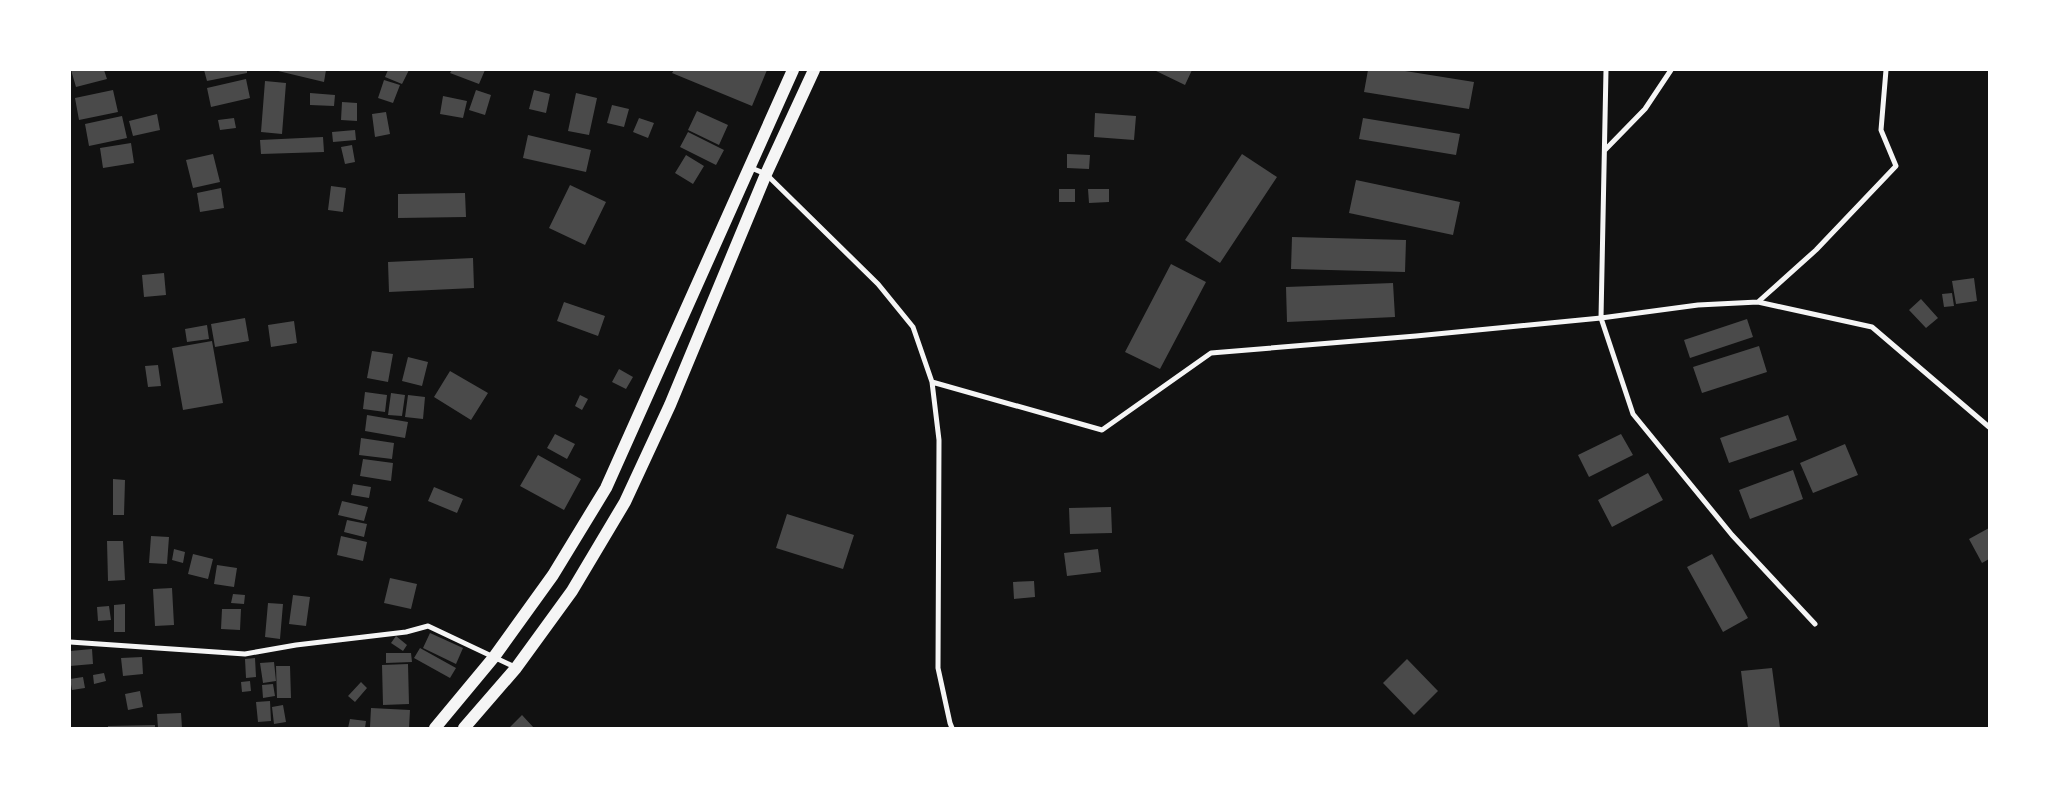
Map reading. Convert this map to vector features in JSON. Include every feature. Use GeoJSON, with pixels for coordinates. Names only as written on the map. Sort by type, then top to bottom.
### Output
{"type":"FeatureCollection","features":[{"type":"Feature","properties":{"kind":"highway"},"geometry":{"type":"LineString","coordinates":[[435,728],[494,657],[553,575],[606,488],[793,70]]}},
{"type":"Feature","properties":{"kind":"highway"},"geometry":{"type":"LineString","coordinates":[[464,728],[516,668],[572,590],[625,502],[670,405],[766,174],[814,70]]}},
{"type":"Feature","properties":{"kind":"street"},"geometry":{"type":"LineString","coordinates":[[1606,70],[1601,318],[1632,414],[1732,535],[1815,624]]}},
{"type":"Feature","properties":{"kind":"street"},"geometry":{"type":"LineString","coordinates":[[1605,150],[1646,110],[1671,70]]}},
{"type":"Feature","properties":{"kind":"street"},"geometry":{"type":"LineString","coordinates":[[1758,302],[1816,250],[1896,166],[1881,130],[1886,70]]}},
{"type":"Feature","properties":{"kind":"street"},"geometry":{"type":"LineString","coordinates":[[749,167],[766,174],[878,284],[913,327],[932,382],[939,440],[938,668],[952,728]]}},
{"type":"Feature","properties":{"kind":"street"},"geometry":{"type":"LineString","coordinates":[[932,382],[1102,430],[1211,353],[1601,318],[1698,305],[1758,302],[1872,327],[1989,427]]}},
{"type":"Feature","properties":{"kind":"street"},"geometry":{"type":"LineString","coordinates":[[70,642],[245,654],[271,648],[406,632],[428,626],[516,668]]}},
{"type":"Feature","properties":{"kind":"building"},"geometry":{"type":"Polygon","coordinates":[[[71,70],[104,70],[107,79],[76,87],[71,70]]]}},
{"type":"Feature","properties":{"kind":"building"},"geometry":{"type":"Polygon","coordinates":[[[204,70],[247,70],[247,73],[207,81],[204,70]]]}},
{"type":"Feature","properties":{"kind":"building"},"geometry":{"type":"Polygon","coordinates":[[[274,70],[326,70],[324,82],[274,70]]]}},
{"type":"Feature","properties":{"kind":"building"},"geometry":{"type":"Polygon","coordinates":[[[388,70],[409,70],[402,84],[385,77],[388,70]]]}},
{"type":"Feature","properties":{"kind":"building"},"geometry":{"type":"Polygon","coordinates":[[[452,70],[485,70],[479,84],[450,73],[452,70]]]}},
{"type":"Feature","properties":{"kind":"building"},"geometry":{"type":"Polygon","coordinates":[[[674,70],[767,70],[752,106],[672,73],[674,70]]]}},
{"type":"Feature","properties":{"kind":"building"},"geometry":{"type":"Polygon","coordinates":[[[1154,70],[1192,70],[1185,85],[1154,70]]]}},
{"type":"Feature","properties":{"kind":"building"},"geometry":{"type":"Polygon","coordinates":[[[1368,70],[1399,70],[1474,82],[1469,109],[1364,92],[1368,70]]]}},
{"type":"Feature","properties":{"kind":"building"},"geometry":{"type":"Polygon","coordinates":[[[246,79],[250,98],[211,107],[207,88],[246,79]]]}},
{"type":"Feature","properties":{"kind":"building"},"geometry":{"type":"Polygon","coordinates":[[[384,80],[400,85],[393,103],[378,98],[384,80]]]}},
{"type":"Feature","properties":{"kind":"building"},"geometry":{"type":"Polygon","coordinates":[[[265,81],[286,83],[282,134],[261,132],[265,81]]]}},
{"type":"Feature","properties":{"kind":"building"},"geometry":{"type":"Polygon","coordinates":[[[113,90],[118,112],[79,120],[75,98],[113,90]]]}},
{"type":"Feature","properties":{"kind":"building"},"geometry":{"type":"Polygon","coordinates":[[[476,90],[491,95],[485,115],[469,110],[476,90]]]}},
{"type":"Feature","properties":{"kind":"building"},"geometry":{"type":"Polygon","coordinates":[[[534,90],[550,94],[546,113],[529,109],[534,90]]]}},
{"type":"Feature","properties":{"kind":"building"},"geometry":{"type":"Polygon","coordinates":[[[310,93],[335,95],[334,106],[310,105],[310,93]]]}},
{"type":"Feature","properties":{"kind":"building"},"geometry":{"type":"Polygon","coordinates":[[[576,93],[597,98],[589,135],[568,131],[576,93]]]}},
{"type":"Feature","properties":{"kind":"building"},"geometry":{"type":"Polygon","coordinates":[[[443,96],[467,101],[463,118],[440,114],[443,96]]]}},
{"type":"Feature","properties":{"kind":"building"},"geometry":{"type":"Polygon","coordinates":[[[342,102],[357,103],[357,121],[341,120],[342,102]]]}},
{"type":"Feature","properties":{"kind":"building"},"geometry":{"type":"Polygon","coordinates":[[[612,105],[629,109],[624,127],[607,123],[612,105]]]}},
{"type":"Feature","properties":{"kind":"building"},"geometry":{"type":"Polygon","coordinates":[[[697,111],[728,125],[719,145],[688,130],[697,111]]]}},
{"type":"Feature","properties":{"kind":"building"},"geometry":{"type":"Polygon","coordinates":[[[386,112],[390,134],[375,137],[372,114],[386,112]]]}},
{"type":"Feature","properties":{"kind":"building"},"geometry":{"type":"Polygon","coordinates":[[[1095,113],[1136,116],[1134,140],[1094,137],[1095,113]]]}},
{"type":"Feature","properties":{"kind":"building"},"geometry":{"type":"Polygon","coordinates":[[[157,114],[160,130],[133,136],[129,121],[157,114]]]}},
{"type":"Feature","properties":{"kind":"building"},"geometry":{"type":"Polygon","coordinates":[[[122,116],[127,138],[89,146],[85,124],[122,116]]]}},
{"type":"Feature","properties":{"kind":"building"},"geometry":{"type":"Polygon","coordinates":[[[234,118],[236,128],[220,130],[218,120],[234,118]]]}},
{"type":"Feature","properties":{"kind":"building"},"geometry":{"type":"Polygon","coordinates":[[[639,118],[654,123],[648,138],[633,132],[639,118]]]}},
{"type":"Feature","properties":{"kind":"building"},"geometry":{"type":"Polygon","coordinates":[[[1363,118],[1460,134],[1456,155],[1359,139],[1363,118]]]}},
{"type":"Feature","properties":{"kind":"building"},"geometry":{"type":"Polygon","coordinates":[[[355,130],[356,140],[333,142],[332,132],[355,130]]]}},
{"type":"Feature","properties":{"kind":"building"},"geometry":{"type":"Polygon","coordinates":[[[688,132],[724,150],[716,165],[680,147],[688,132]]]}},
{"type":"Feature","properties":{"kind":"building"},"geometry":{"type":"Polygon","coordinates":[[[528,135],[591,150],[586,172],[523,158],[528,135]]]}},
{"type":"Feature","properties":{"kind":"building"},"geometry":{"type":"Polygon","coordinates":[[[323,137],[324,152],[261,154],[260,140],[323,137]]]}},
{"type":"Feature","properties":{"kind":"building"},"geometry":{"type":"Polygon","coordinates":[[[131,143],[134,163],[103,168],[100,148],[131,143]]]}},
{"type":"Feature","properties":{"kind":"building"},"geometry":{"type":"Polygon","coordinates":[[[352,145],[355,162],[345,164],[341,147],[352,145]]]}},
{"type":"Feature","properties":{"kind":"building"},"geometry":{"type":"Polygon","coordinates":[[[213,154],[220,182],[193,188],[186,160],[213,154]]]}},
{"type":"Feature","properties":{"kind":"building"},"geometry":{"type":"Polygon","coordinates":[[[1067,154],[1090,155],[1089,169],[1067,168],[1067,154]]]}},
{"type":"Feature","properties":{"kind":"building"},"geometry":{"type":"Polygon","coordinates":[[[1242,154],[1277,177],[1220,263],[1185,240],[1242,154]]]}},
{"type":"Feature","properties":{"kind":"building"},"geometry":{"type":"Polygon","coordinates":[[[686,155],[704,166],[693,184],[675,173],[686,155]]]}},
{"type":"Feature","properties":{"kind":"building"},"geometry":{"type":"Polygon","coordinates":[[[1356,180],[1460,202],[1453,235],[1349,213],[1356,180]]]}},
{"type":"Feature","properties":{"kind":"building"},"geometry":{"type":"Polygon","coordinates":[[[570,185],[606,202],[585,245],[549,228],[570,185]]]}},
{"type":"Feature","properties":{"kind":"building"},"geometry":{"type":"Polygon","coordinates":[[[331,186],[346,188],[343,212],[328,210],[331,186]]]}},
{"type":"Feature","properties":{"kind":"building"},"geometry":{"type":"Polygon","coordinates":[[[221,188],[224,208],[200,212],[197,193],[221,188]]]}},
{"type":"Feature","properties":{"kind":"building"},"geometry":{"type":"Polygon","coordinates":[[[1059,189],[1075,189],[1075,202],[1059,202],[1059,189]]]}},
{"type":"Feature","properties":{"kind":"building"},"geometry":{"type":"Polygon","coordinates":[[[1088,189],[1109,189],[1109,202],[1089,203],[1088,189]]]}},
{"type":"Feature","properties":{"kind":"building"},"geometry":{"type":"Polygon","coordinates":[[[465,193],[466,217],[398,218],[398,194],[465,193]]]}},
{"type":"Feature","properties":{"kind":"building"},"geometry":{"type":"Polygon","coordinates":[[[1292,237],[1406,240],[1405,272],[1291,269],[1292,237]]]}},
{"type":"Feature","properties":{"kind":"building"},"geometry":{"type":"Polygon","coordinates":[[[473,258],[474,288],[389,292],[388,262],[473,258]]]}},
{"type":"Feature","properties":{"kind":"building"},"geometry":{"type":"Polygon","coordinates":[[[1171,264],[1206,282],[1160,369],[1125,352],[1171,264]]]}},
{"type":"Feature","properties":{"kind":"building"},"geometry":{"type":"Polygon","coordinates":[[[164,273],[166,295],[144,297],[142,275],[164,273]]]}},
{"type":"Feature","properties":{"kind":"building"},"geometry":{"type":"Polygon","coordinates":[[[1974,278],[1977,301],[1956,304],[1952,281],[1974,278]]]}},
{"type":"Feature","properties":{"kind":"building"},"geometry":{"type":"Polygon","coordinates":[[[1393,283],[1395,317],[1287,322],[1286,287],[1393,283]]]}},
{"type":"Feature","properties":{"kind":"building"},"geometry":{"type":"Polygon","coordinates":[[[1952,293],[1954,306],[1944,307],[1942,294],[1952,293]]]}},
{"type":"Feature","properties":{"kind":"building"},"geometry":{"type":"Polygon","coordinates":[[[1921,299],[1938,318],[1926,328],[1909,310],[1921,299]]]}},
{"type":"Feature","properties":{"kind":"building"},"geometry":{"type":"Polygon","coordinates":[[[564,302],[605,316],[598,336],[557,321],[564,302]]]}},
{"type":"Feature","properties":{"kind":"building"},"geometry":{"type":"Polygon","coordinates":[[[245,318],[249,341],[215,347],[211,324],[245,318]]]}},
{"type":"Feature","properties":{"kind":"building"},"geometry":{"type":"Polygon","coordinates":[[[1747,319],[1753,337],[1690,358],[1684,340],[1747,319]]]}},
{"type":"Feature","properties":{"kind":"building"},"geometry":{"type":"Polygon","coordinates":[[[294,321],[297,343],[271,347],[268,325],[294,321]]]}},
{"type":"Feature","properties":{"kind":"building"},"geometry":{"type":"Polygon","coordinates":[[[207,325],[209,339],[187,342],[185,329],[207,325]]]}},
{"type":"Feature","properties":{"kind":"building"},"geometry":{"type":"Polygon","coordinates":[[[212,341],[223,403],[183,410],[172,348],[212,341]]]}},
{"type":"Feature","properties":{"kind":"building"},"geometry":{"type":"Polygon","coordinates":[[[1759,346],[1767,372],[1702,393],[1693,367],[1759,346]]]}},
{"type":"Feature","properties":{"kind":"building"},"geometry":{"type":"Polygon","coordinates":[[[372,351],[393,354],[388,382],[367,378],[372,351]]]}},
{"type":"Feature","properties":{"kind":"building"},"geometry":{"type":"Polygon","coordinates":[[[408,357],[428,362],[422,386],[402,381],[408,357]]]}},
{"type":"Feature","properties":{"kind":"building"},"geometry":{"type":"Polygon","coordinates":[[[158,365],[161,386],[148,387],[145,366],[158,365]]]}},
{"type":"Feature","properties":{"kind":"building"},"geometry":{"type":"Polygon","coordinates":[[[619,369],[633,377],[626,389],[612,382],[619,369]]]}},
{"type":"Feature","properties":{"kind":"building"},"geometry":{"type":"Polygon","coordinates":[[[450,371],[488,393],[471,420],[434,397],[450,371]]]}},
{"type":"Feature","properties":{"kind":"building"},"geometry":{"type":"Polygon","coordinates":[[[365,392],[387,395],[385,412],[363,409],[365,392]]]}},
{"type":"Feature","properties":{"kind":"building"},"geometry":{"type":"Polygon","coordinates":[[[391,393],[405,395],[402,416],[388,415],[391,393]]]}},
{"type":"Feature","properties":{"kind":"building"},"geometry":{"type":"Polygon","coordinates":[[[408,395],[425,397],[423,419],[405,417],[408,395]]]}},
{"type":"Feature","properties":{"kind":"building"},"geometry":{"type":"Polygon","coordinates":[[[580,395],[588,399],[582,410],[575,406],[580,395]]]}},
{"type":"Feature","properties":{"kind":"building"},"geometry":{"type":"Polygon","coordinates":[[[367,415],[408,422],[405,438],[365,431],[367,415]]]}},
{"type":"Feature","properties":{"kind":"building"},"geometry":{"type":"Polygon","coordinates":[[[1788,415],[1797,440],[1729,463],[1720,438],[1788,415]]]}},
{"type":"Feature","properties":{"kind":"building"},"geometry":{"type":"Polygon","coordinates":[[[555,434],[575,444],[567,459],[547,448],[555,434]]]}},
{"type":"Feature","properties":{"kind":"building"},"geometry":{"type":"Polygon","coordinates":[[[1621,434],[1633,455],[1589,477],[1578,455],[1621,434]]]}},
{"type":"Feature","properties":{"kind":"building"},"geometry":{"type":"Polygon","coordinates":[[[361,438],[394,443],[392,459],[359,455],[361,438]]]}},
{"type":"Feature","properties":{"kind":"building"},"geometry":{"type":"Polygon","coordinates":[[[1845,444],[1858,475],[1813,493],[1800,463],[1845,444]]]}},
{"type":"Feature","properties":{"kind":"building"},"geometry":{"type":"Polygon","coordinates":[[[538,455],[581,479],[564,510],[520,486],[538,455]]]}},
{"type":"Feature","properties":{"kind":"building"},"geometry":{"type":"Polygon","coordinates":[[[363,459],[393,463],[391,481],[360,476],[363,459]]]}},
{"type":"Feature","properties":{"kind":"building"},"geometry":{"type":"Polygon","coordinates":[[[1793,470],[1803,499],[1750,519],[1739,490],[1793,470]]]}},
{"type":"Feature","properties":{"kind":"building"},"geometry":{"type":"Polygon","coordinates":[[[1648,473],[1663,500],[1612,527],[1598,500],[1648,473]]]}},
{"type":"Feature","properties":{"kind":"building"},"geometry":{"type":"Polygon","coordinates":[[[113,479],[125,480],[124,515],[113,515],[113,479]]]}},
{"type":"Feature","properties":{"kind":"building"},"geometry":{"type":"Polygon","coordinates":[[[353,484],[371,487],[369,498],[351,495],[353,484]]]}},
{"type":"Feature","properties":{"kind":"building"},"geometry":{"type":"Polygon","coordinates":[[[434,487],[463,499],[457,513],[428,501],[434,487]]]}},
{"type":"Feature","properties":{"kind":"building"},"geometry":{"type":"Polygon","coordinates":[[[342,501],[368,507],[364,521],[338,515],[342,501]]]}},
{"type":"Feature","properties":{"kind":"building"},"geometry":{"type":"Polygon","coordinates":[[[1111,507],[1112,533],[1070,534],[1069,508],[1111,507]]]}},
{"type":"Feature","properties":{"kind":"building"},"geometry":{"type":"Polygon","coordinates":[[[787,514],[854,535],[843,569],[776,548],[787,514]]]}},
{"type":"Feature","properties":{"kind":"building"},"geometry":{"type":"Polygon","coordinates":[[[347,520],[367,524],[364,537],[344,532],[347,520]]]}},
{"type":"Feature","properties":{"kind":"building"},"geometry":{"type":"Polygon","coordinates":[[[1989,528],[1989,559],[1982,563],[1969,539],[1989,528]]]}},
{"type":"Feature","properties":{"kind":"building"},"geometry":{"type":"Polygon","coordinates":[[[151,536],[169,537],[167,564],[149,563],[151,536]]]}},
{"type":"Feature","properties":{"kind":"building"},"geometry":{"type":"Polygon","coordinates":[[[341,536],[367,542],[363,561],[337,555],[341,536]]]}},
{"type":"Feature","properties":{"kind":"building"},"geometry":{"type":"Polygon","coordinates":[[[107,541],[123,541],[125,580],[108,581],[107,541]]]}},
{"type":"Feature","properties":{"kind":"building"},"geometry":{"type":"Polygon","coordinates":[[[174,549],[185,552],[183,563],[172,560],[174,549]]]}},
{"type":"Feature","properties":{"kind":"building"},"geometry":{"type":"Polygon","coordinates":[[[1098,549],[1101,572],[1067,576],[1064,553],[1098,549]]]}},
{"type":"Feature","properties":{"kind":"building"},"geometry":{"type":"Polygon","coordinates":[[[193,554],[213,559],[208,579],[188,574],[193,554]]]}},
{"type":"Feature","properties":{"kind":"building"},"geometry":{"type":"Polygon","coordinates":[[[1712,554],[1748,618],[1723,632],[1687,567],[1712,554]]]}},
{"type":"Feature","properties":{"kind":"building"},"geometry":{"type":"Polygon","coordinates":[[[217,565],[237,568],[234,587],[214,584],[217,565]]]}},
{"type":"Feature","properties":{"kind":"building"},"geometry":{"type":"Polygon","coordinates":[[[390,578],[417,584],[411,609],[384,603],[390,578]]]}},
{"type":"Feature","properties":{"kind":"building"},"geometry":{"type":"Polygon","coordinates":[[[1034,581],[1035,597],[1014,599],[1013,582],[1034,581]]]}},
{"type":"Feature","properties":{"kind":"building"},"geometry":{"type":"Polygon","coordinates":[[[172,588],[174,625],[155,626],[153,589],[172,588]]]}},
{"type":"Feature","properties":{"kind":"building"},"geometry":{"type":"Polygon","coordinates":[[[233,594],[245,595],[244,604],[231,603],[233,594]]]}},
{"type":"Feature","properties":{"kind":"building"},"geometry":{"type":"Polygon","coordinates":[[[293,595],[310,597],[306,626],[289,624],[293,595]]]}},
{"type":"Feature","properties":{"kind":"building"},"geometry":{"type":"Polygon","coordinates":[[[268,603],[283,604],[280,639],[265,637],[268,603]]]}},
{"type":"Feature","properties":{"kind":"building"},"geometry":{"type":"Polygon","coordinates":[[[125,604],[125,632],[114,632],[114,605],[125,604]]]}},
{"type":"Feature","properties":{"kind":"building"},"geometry":{"type":"Polygon","coordinates":[[[109,606],[111,620],[98,621],[97,607],[109,606]]]}},
{"type":"Feature","properties":{"kind":"building"},"geometry":{"type":"Polygon","coordinates":[[[222,609],[241,609],[240,630],[221,629],[222,609]]]}},
{"type":"Feature","properties":{"kind":"building"},"geometry":{"type":"Polygon","coordinates":[[[430,633],[463,648],[456,664],[423,648],[430,633]]]}},
{"type":"Feature","properties":{"kind":"building"},"geometry":{"type":"Polygon","coordinates":[[[396,636],[407,645],[403,651],[391,643],[396,636]]]}},
{"type":"Feature","properties":{"kind":"building"},"geometry":{"type":"Polygon","coordinates":[[[420,648],[456,668],[450,678],[414,658],[420,648]]]}},
{"type":"Feature","properties":{"kind":"building"},"geometry":{"type":"Polygon","coordinates":[[[92,649],[93,664],[70,666],[70,651],[92,649]]]}},
{"type":"Feature","properties":{"kind":"building"},"geometry":{"type":"Polygon","coordinates":[[[386,653],[411,653],[412,662],[386,663],[386,653]]]}},
{"type":"Feature","properties":{"kind":"building"},"geometry":{"type":"Polygon","coordinates":[[[142,657],[143,674],[123,676],[121,658],[142,657]]]}},
{"type":"Feature","properties":{"kind":"building"},"geometry":{"type":"Polygon","coordinates":[[[255,658],[256,677],[246,678],[245,659],[255,658]]]}},
{"type":"Feature","properties":{"kind":"building"},"geometry":{"type":"Polygon","coordinates":[[[1407,659],[1438,691],[1414,715],[1383,683],[1407,659]]]}},
{"type":"Feature","properties":{"kind":"building"},"geometry":{"type":"Polygon","coordinates":[[[274,662],[276,681],[263,683],[260,663],[274,662]]]}},
{"type":"Feature","properties":{"kind":"building"},"geometry":{"type":"Polygon","coordinates":[[[408,664],[409,704],[383,705],[382,665],[408,664]]]}},
{"type":"Feature","properties":{"kind":"building"},"geometry":{"type":"Polygon","coordinates":[[[276,666],[290,666],[291,698],[277,698],[276,666]]]}},
{"type":"Feature","properties":{"kind":"building"},"geometry":{"type":"Polygon","coordinates":[[[1772,668],[1780,728],[1748,728],[1741,671],[1772,668]]]}},
{"type":"Feature","properties":{"kind":"building"},"geometry":{"type":"Polygon","coordinates":[[[104,673],[106,681],[94,684],[93,675],[104,673]]]}},
{"type":"Feature","properties":{"kind":"building"},"geometry":{"type":"Polygon","coordinates":[[[83,677],[85,688],[72,690],[70,679],[83,677]]]}},
{"type":"Feature","properties":{"kind":"building"},"geometry":{"type":"Polygon","coordinates":[[[250,681],[251,691],[242,692],[241,682],[250,681]]]}},
{"type":"Feature","properties":{"kind":"building"},"geometry":{"type":"Polygon","coordinates":[[[361,682],[367,688],[355,702],[348,696],[361,682]]]}},
{"type":"Feature","properties":{"kind":"building"},"geometry":{"type":"Polygon","coordinates":[[[273,684],[275,696],[263,698],[262,685],[273,684]]]}},
{"type":"Feature","properties":{"kind":"building"},"geometry":{"type":"Polygon","coordinates":[[[140,691],[143,707],[128,710],[125,694],[140,691]]]}},
{"type":"Feature","properties":{"kind":"building"},"geometry":{"type":"Polygon","coordinates":[[[270,701],[271,721],[258,722],[256,702],[270,701]]]}},
{"type":"Feature","properties":{"kind":"building"},"geometry":{"type":"Polygon","coordinates":[[[283,705],[286,722],[274,724],[272,707],[283,705]]]}},
{"type":"Feature","properties":{"kind":"building"},"geometry":{"type":"Polygon","coordinates":[[[371,708],[410,710],[409,728],[370,727],[371,708]]]}},
{"type":"Feature","properties":{"kind":"building"},"geometry":{"type":"Polygon","coordinates":[[[181,713],[182,728],[158,728],[157,714],[181,713]]]}},
{"type":"Feature","properties":{"kind":"building"},"geometry":{"type":"Polygon","coordinates":[[[522,715],[534,728],[509,728],[522,715]]]}},
{"type":"Feature","properties":{"kind":"building"},"geometry":{"type":"Polygon","coordinates":[[[350,719],[366,721],[365,728],[348,728],[350,719]]]}},
{"type":"Feature","properties":{"kind":"building"},"geometry":{"type":"Polygon","coordinates":[[[155,725],[155,728],[108,728],[108,726],[155,725]]]}}]}
